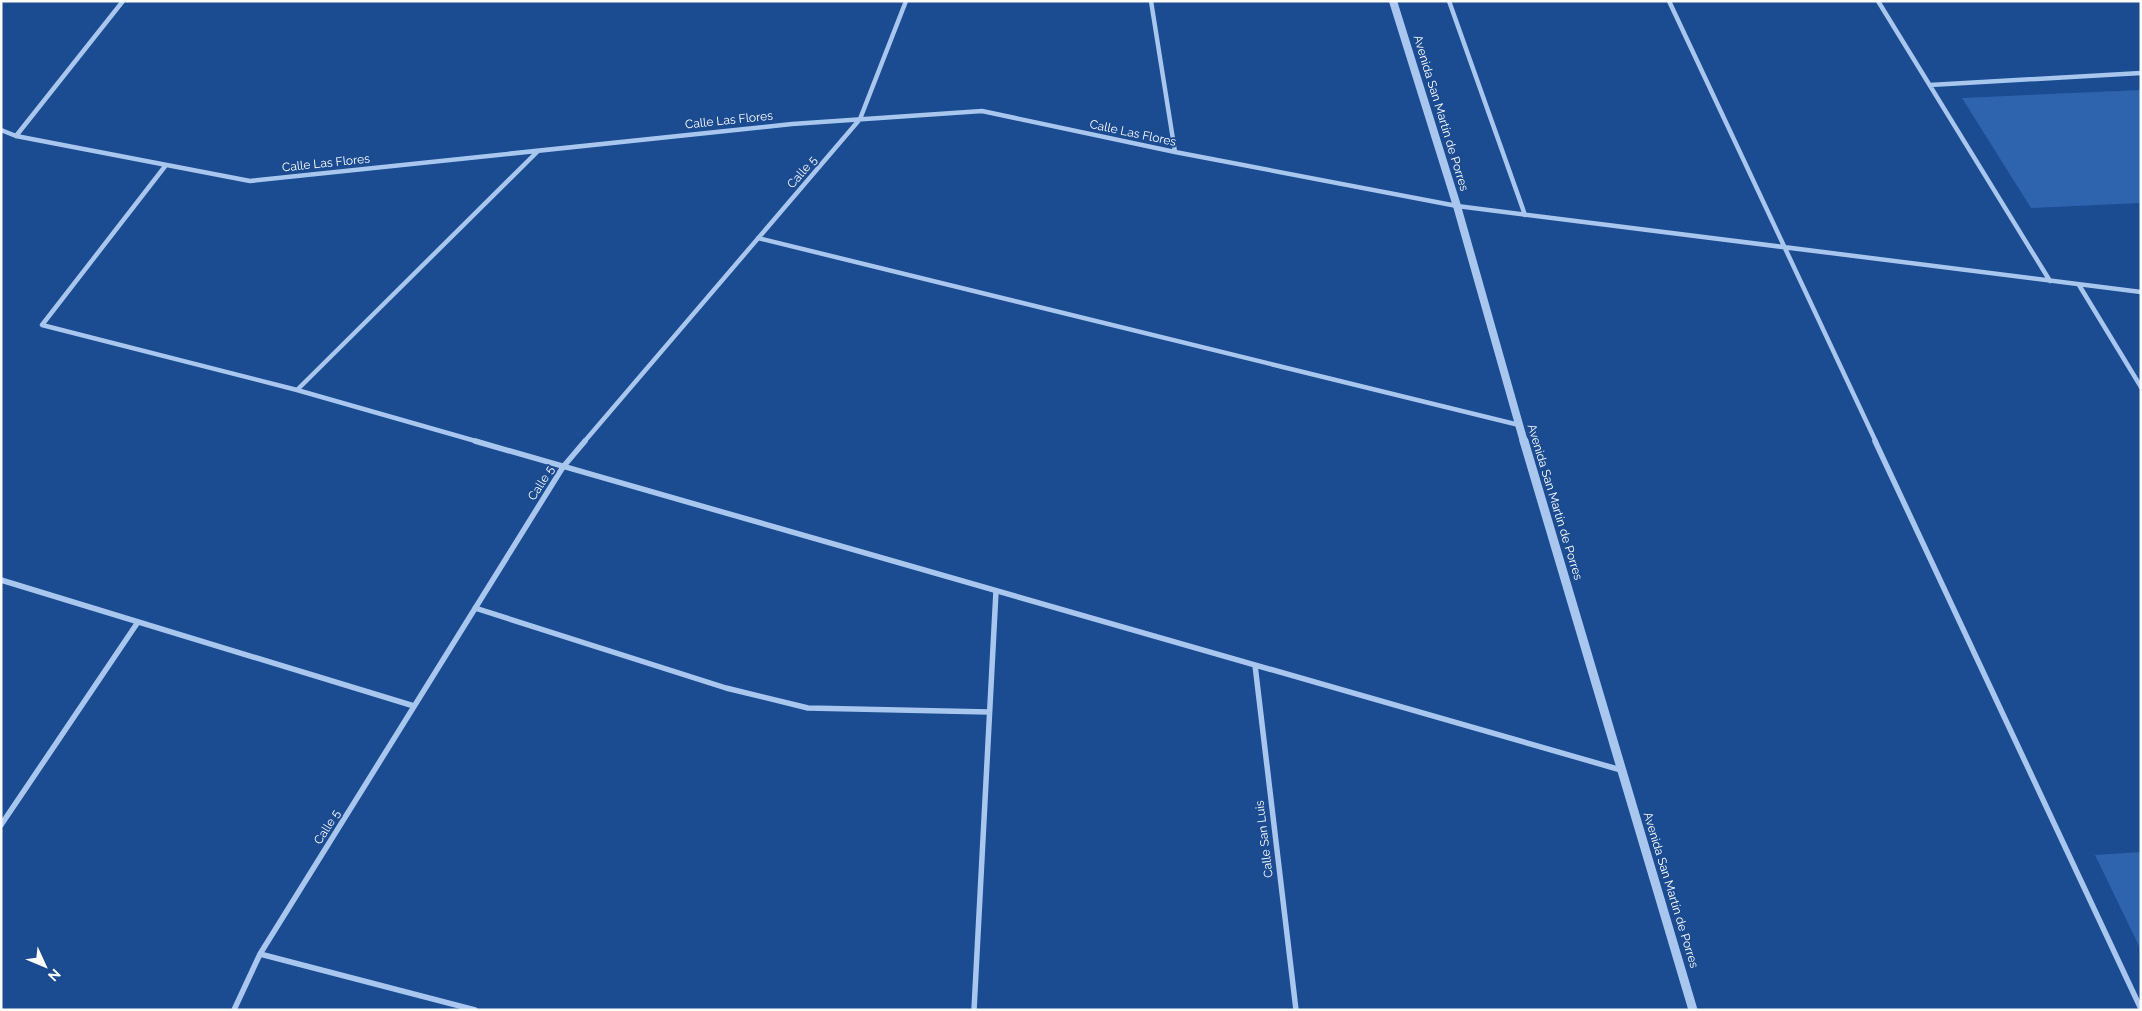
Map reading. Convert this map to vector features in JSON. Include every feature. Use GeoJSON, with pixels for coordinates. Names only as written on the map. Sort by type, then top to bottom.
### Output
{"type":"FeatureCollection","features":[{"type":"Feature","properties":{"kind":"street"},"geometry":{"type":"LineString","coordinates":[[16,136],[123,1]]}},
{"type":"Feature","properties":{"kind":"street","name":"Calle 5"},"geometry":{"type":"LineString","coordinates":[[234,1010],[260,954],[563,466],[860,119],[906,1]]}},
{"type":"Feature","properties":{"kind":"street"},"geometry":{"type":"LineString","coordinates":[[1151,1],[1175,152]]}},
{"type":"Feature","properties":{"kind":"street","name":"Avenida San Martín de Porres"},"geometry":{"type":"LineString","coordinates":[[1393,1],[1457,206],[1519,425],[1693,1010]]}},
{"type":"Feature","properties":{"kind":"street"},"geometry":{"type":"LineString","coordinates":[[1449,1],[1525,215]]}},
{"type":"Feature","properties":{"kind":"street"},"geometry":{"type":"LineString","coordinates":[[1669,1],[2141,1009]]}},
{"type":"Feature","properties":{"kind":"street"},"geometry":{"type":"LineString","coordinates":[[1878,1],[2050,281]]}},
{"type":"Feature","properties":{"kind":"street"},"geometry":{"type":"LineString","coordinates":[[1930,85],[2141,72]]}},
{"type":"Feature","properties":{"kind":"street","name":"Calle Las Flores"},"geometry":{"type":"LineString","coordinates":[[1,130],[16,136],[250,181],[792,124],[982,111],[1175,152],[1457,206],[2141,292]]}},
{"type":"Feature","properties":{"kind":"street"},"geometry":{"type":"LineString","coordinates":[[297,390],[538,150]]}},
{"type":"Feature","properties":{"kind":"street"},"geometry":{"type":"LineString","coordinates":[[166,165],[42,325],[297,390],[1622,770]]}},
{"type":"Feature","properties":{"kind":"street"},"geometry":{"type":"LineString","coordinates":[[758,238],[1519,425]]}},
{"type":"Feature","properties":{"kind":"street"},"geometry":{"type":"LineString","coordinates":[[2079,285],[2141,388]]}},
{"type":"Feature","properties":{"kind":"street"},"geometry":{"type":"LineString","coordinates":[[1,580],[414,706]]}},
{"type":"Feature","properties":{"kind":"street"},"geometry":{"type":"LineString","coordinates":[[974,1010],[996,591]]}},
{"type":"Feature","properties":{"kind":"street"},"geometry":{"type":"LineString","coordinates":[[475,608],[726,688],[808,708],[989,712]]}},
{"type":"Feature","properties":{"kind":"street"},"geometry":{"type":"LineString","coordinates":[[1,825],[138,622]]}},
{"type":"Feature","properties":{"kind":"street","name":"Calle San Luis"},"geometry":{"type":"LineString","coordinates":[[1255,665],[1296,1010]]}},
{"type":"Feature","properties":{"kind":"street"},"geometry":{"type":"LineString","coordinates":[[260,954],[475,1010]]}},
{"type":"Feature","properties":{"kind":"shaded area"},"geometry":{"type":"Polygon","coordinates":[[[2141,90],[2141,203],[2031,208],[1962,98],[2141,90]]]}},
{"type":"Feature","properties":{"kind":"shaded area"},"geometry":{"type":"Polygon","coordinates":[[[2141,852],[2141,950],[2095,855],[2141,852]]]}}]}
